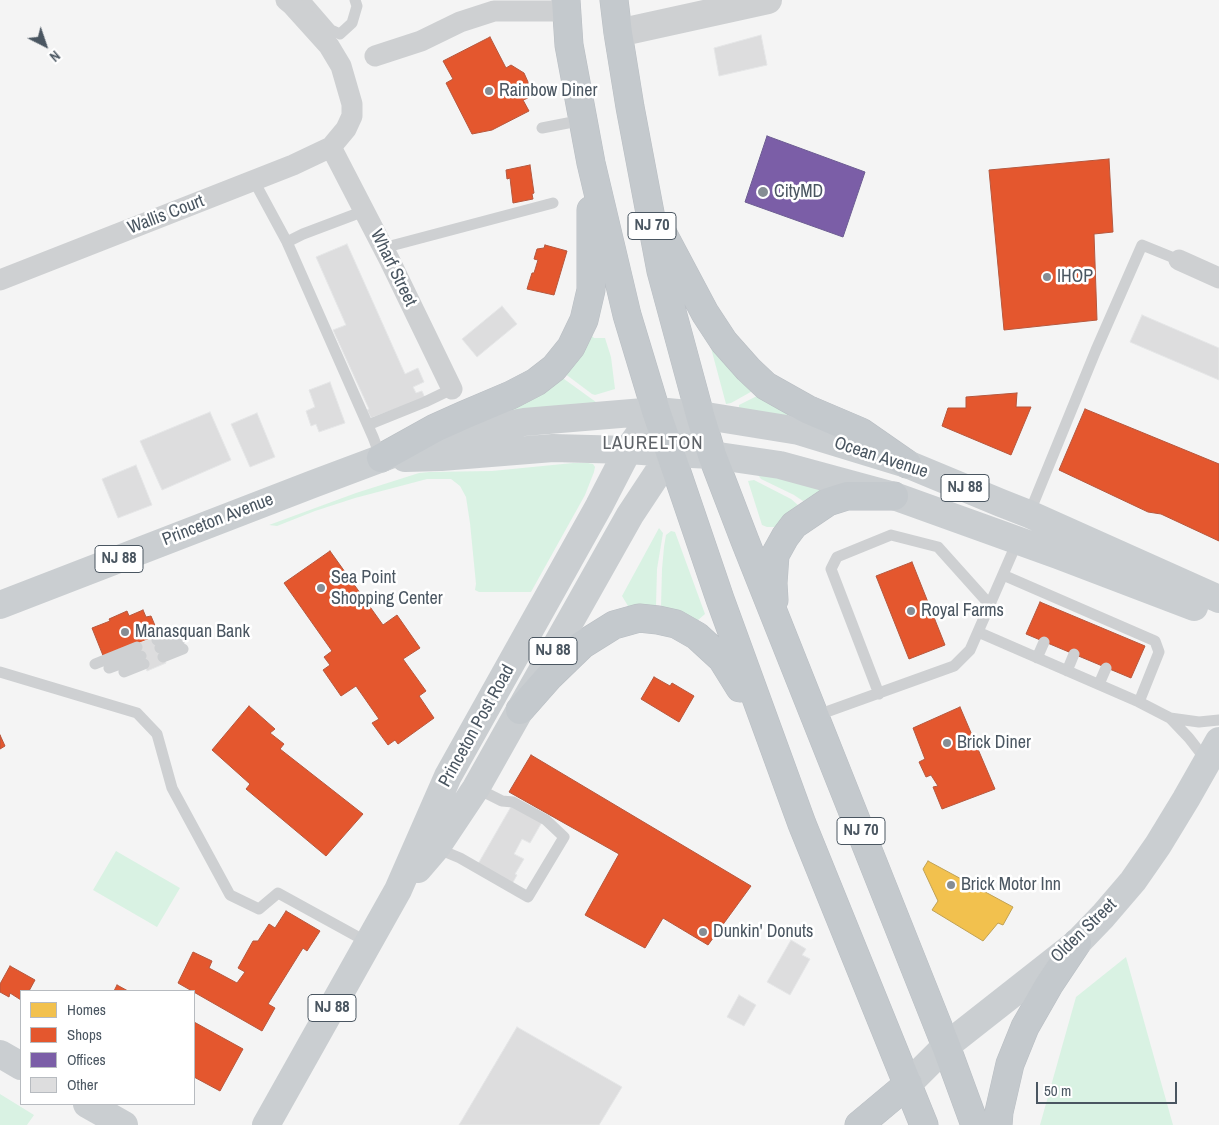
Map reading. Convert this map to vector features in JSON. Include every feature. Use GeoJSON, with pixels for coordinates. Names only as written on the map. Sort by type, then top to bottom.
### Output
{"type":"FeatureCollection","features":[{"type":"Feature","properties":{"kind":"highway","name":"NJ 70"},"geometry":{"type":"LineString","coordinates":[[615,0],[618,33],[661,271],[712,455],[946,1046],[974,1125]]}},
{"type":"Feature","properties":{"kind":"highway","name":"NJ 70"},"geometry":{"type":"LineString","coordinates":[[566,5],[569,44],[591,163],[627,315],[656,411],[720,600],[802,824],[924,1125]]}},
{"type":"Feature","properties":{"kind":"highway"},"geometry":{"type":"LineString","coordinates":[[381,458],[435,428],[512,395],[536,382],[554,368],[571,347],[584,320],[591,290],[591,163]]}},
{"type":"Feature","properties":{"kind":"highway"},"geometry":{"type":"LineString","coordinates":[[649,208],[705,313],[724,342],[748,369],[766,386],[807,409],[862,432],[907,464]]}},
{"type":"Feature","properties":{"kind":"highway"},"geometry":{"type":"LineString","coordinates":[[775,616],[773,583],[775,555],[785,536],[794,525],[828,502],[847,496],[894,496]]}},
{"type":"Feature","properties":{"kind":"highway"},"geometry":{"type":"LineString","coordinates":[[520,710],[550,676],[582,645],[614,625],[638,618],[658,620],[676,624],[697,636],[722,659],[773,746]]}},
{"type":"Feature","properties":{"kind":"highway"},"geometry":{"type":"LineString","coordinates":[[998,1125],[999,1112],[1010,1064],[1022,1036],[1049,985],[1077,943]]}},
{"type":"Feature","properties":{"kind":"highway"},"geometry":{"type":"LineString","coordinates":[[859,1125],[908,1084]]}},
{"type":"Feature","properties":{"kind":"main road","name":"NJ 88"},"geometry":{"type":"LineString","coordinates":[[656,411],[700,415]]}},
{"type":"Feature","properties":{"kind":"main road","name":"Princeton Post Road"},"geometry":{"type":"LineString","coordinates":[[266,1125],[398,890],[448,776],[590,523],[628,450],[656,411]]}},
{"type":"Feature","properties":{"kind":"main road","name":"Princeton Avenue"},"geometry":{"type":"LineString","coordinates":[[0,605],[434,439],[524,422],[656,411]]}},
{"type":"Feature","properties":{"kind":"main road","name":"Princeton Post Road"},"geometry":{"type":"LineString","coordinates":[[398,890],[436,848],[476,788],[630,515],[671,453],[700,415]]}},
{"type":"Feature","properties":{"kind":"main road","name":"Ocean Avenue"},"geometry":{"type":"LineString","coordinates":[[700,415],[798,431],[907,464],[1029,514],[1219,599]]}},
{"type":"Feature","properties":{"kind":"main road","name":"Princeton Avenue"},"geometry":{"type":"LineString","coordinates":[[381,458],[442,457],[553,448],[671,453]]}},
{"type":"Feature","properties":{"kind":"main road","name":"NJ 88"},"geometry":{"type":"LineString","coordinates":[[671,453],[712,455]]}},
{"type":"Feature","properties":{"kind":"main road","name":"Ocean Avenue"},"geometry":{"type":"LineString","coordinates":[[712,455],[780,465],[894,496],[1058,554],[1219,617]]}},
{"type":"Feature","properties":{"kind":"main road","name":"Olden Street"},"geometry":{"type":"LineString","coordinates":[[908,1084],[946,1046],[1077,943],[1103,916],[1133,881],[1158,844],[1213,751]]}},
{"type":"Feature","properties":{"kind":"main road"},"geometry":{"type":"LineString","coordinates":[[0,1054],[20,1065]]}},
{"type":"Feature","properties":{"kind":"main road"},"geometry":{"type":"LineString","coordinates":[[89,1105],[124,1125]]}},
{"type":"Feature","properties":{"kind":"street"},"geometry":{"type":"LineString","coordinates":[[286,0],[329,46],[341,66],[352,104],[352,116],[346,129],[331,147]]}},
{"type":"Feature","properties":{"kind":"street"},"geometry":{"type":"LineString","coordinates":[[618,33],[762,1]]}},
{"type":"Feature","properties":{"kind":"street"},"geometry":{"type":"LineString","coordinates":[[374,56],[421,41],[460,22],[494,11],[566,5]]}},
{"type":"Feature","properties":{"kind":"street","name":"Wallis Court"},"geometry":{"type":"LineString","coordinates":[[0,280],[254,181],[331,147]]}},
{"type":"Feature","properties":{"kind":"street","name":"Wharf Street"},"geometry":{"type":"LineString","coordinates":[[331,147],[384,248],[452,389]]}},
{"type":"Feature","properties":{"kind":"street"},"geometry":{"type":"LineString","coordinates":[[1179,260],[1219,278]]}},
{"type":"Feature","properties":{"kind":"lane"},"geometry":{"type":"LineString","coordinates":[[305,0],[331,30],[340,34],[352,23],[357,6],[356,0]]}},
{"type":"Feature","properties":{"kind":"lane"},"geometry":{"type":"LineString","coordinates":[[542,128],[583,120]]}},
{"type":"Feature","properties":{"kind":"lane"},"geometry":{"type":"LineString","coordinates":[[254,181],[301,272],[381,458]]}},
{"type":"Feature","properties":{"kind":"lane"},"geometry":{"type":"LineString","coordinates":[[384,248],[553,203]]}},
{"type":"Feature","properties":{"kind":"lane"},"geometry":{"type":"LineString","coordinates":[[287,242],[364,211]]}},
{"type":"Feature","properties":{"kind":"lane"},"geometry":{"type":"LineString","coordinates":[[1029,514],[1096,350],[1142,244],[1179,260]]}},
{"type":"Feature","properties":{"kind":"lane"},"geometry":{"type":"LineString","coordinates":[[368,425],[426,402],[452,389]]}},
{"type":"Feature","properties":{"kind":"lane"},"geometry":{"type":"LineString","coordinates":[[879,694],[831,569],[837,557],[891,535],[938,547],[990,606]]}},
{"type":"Feature","properties":{"kind":"lane"},"geometry":{"type":"LineString","coordinates":[[815,716],[954,666],[970,650],[1018,540]]}},
{"type":"Feature","properties":{"kind":"lane"},"geometry":{"type":"LineString","coordinates":[[1003,575],[1059,605],[1120,631],[1155,642],[1159,652],[1139,702]]}},
{"type":"Feature","properties":{"kind":"lane"},"geometry":{"type":"LineString","coordinates":[[978,632],[1139,702],[1170,718],[1189,738],[1213,751]]}},
{"type":"Feature","properties":{"kind":"lane"},"geometry":{"type":"LineString","coordinates":[[180,640],[160,648],[180,640]]}},
{"type":"Feature","properties":{"kind":"lane"},"geometry":{"type":"LineString","coordinates":[[1037,658],[1044,642]]}},
{"type":"Feature","properties":{"kind":"lane"},"geometry":{"type":"LineString","coordinates":[[1067,671],[1074,654]]}},
{"type":"Feature","properties":{"kind":"lane"},"geometry":{"type":"LineString","coordinates":[[96,664],[141,656]]}},
{"type":"Feature","properties":{"kind":"lane"},"geometry":{"type":"LineString","coordinates":[[109,668],[141,656]]}},
{"type":"Feature","properties":{"kind":"lane"},"geometry":{"type":"LineString","coordinates":[[124,672],[141,656]]}},
{"type":"Feature","properties":{"kind":"lane"},"geometry":{"type":"LineString","coordinates":[[1099,684],[1106,668]]}},
{"type":"Feature","properties":{"kind":"lane"},"geometry":{"type":"LineString","coordinates":[[0,672],[137,712],[157,734],[172,788],[230,895],[259,909],[278,893],[369,943]]}},
{"type":"Feature","properties":{"kind":"lane"},"geometry":{"type":"LineString","coordinates":[[1170,718],[1199,722],[1219,720]]}},
{"type":"Feature","properties":{"kind":"lane"},"geometry":{"type":"LineString","coordinates":[[436,848],[460,858],[528,897],[564,838],[546,820],[513,802],[502,801],[476,788]]}},
{"type":"Feature","properties":{"kind":"green space"},"geometry":{"type":"Polygon","coordinates":[[[592,336],[594,338],[605,338],[611,357],[615,389],[595,395],[564,373],[586,347],[592,336]]]}},
{"type":"Feature","properties":{"kind":"green space"},"geometry":{"type":"Polygon","coordinates":[[[717,345],[756,389],[726,404],[711,348],[717,345]]]}},
{"type":"Feature","properties":{"kind":"green space"},"geometry":{"type":"Polygon","coordinates":[[[560,376],[600,405],[509,413],[507,408],[560,376]]]}},
{"type":"Feature","properties":{"kind":"green space"},"geometry":{"type":"Polygon","coordinates":[[[761,394],[793,414],[791,421],[739,414],[739,405],[761,394]]]}},
{"type":"Feature","properties":{"kind":"green space"},"geometry":{"type":"Polygon","coordinates":[[[573,463],[593,464],[595,467],[594,472],[585,495],[531,592],[479,592],[475,590],[476,584],[466,497],[460,486],[451,479],[427,479],[355,498],[277,526],[269,525],[356,493],[419,473],[492,471],[573,463]]]}},
{"type":"Feature","properties":{"kind":"green space"},"geometry":{"type":"Polygon","coordinates":[[[758,475],[825,482],[824,492],[803,501],[761,479],[758,475]]]}},
{"type":"Feature","properties":{"kind":"green space"},"geometry":{"type":"Polygon","coordinates":[[[754,480],[791,499],[798,505],[776,527],[762,525],[748,481],[754,480]]]}},
{"type":"Feature","properties":{"kind":"green space"},"geometry":{"type":"Polygon","coordinates":[[[659,528],[663,533],[657,569],[656,606],[628,606],[622,596],[659,528]]]}},
{"type":"Feature","properties":{"kind":"green space"},"geometry":{"type":"Polygon","coordinates":[[[671,531],[675,532],[705,614],[697,621],[661,607],[664,547],[666,535],[671,531]]]}},
{"type":"Feature","properties":{"kind":"green space"},"geometry":{"type":"Polygon","coordinates":[[[116,851],[180,888],[157,927],[93,890],[116,851]]]}},
{"type":"Feature","properties":{"kind":"green space"},"geometry":{"type":"Polygon","coordinates":[[[1126,957],[1173,1125],[1040,1125],[1076,997],[1126,957]]]}},
{"type":"Feature","properties":{"kind":"green space"},"geometry":{"type":"Polygon","coordinates":[[[0,1094],[34,1115],[27,1125],[0,1125],[0,1094]]]}},
{"type":"Feature","properties":{"kind":"building: Homes","name":"Brick Motor Inn"},"geometry":{"type":"Polygon","coordinates":[[[928,861],[1013,907],[1003,925],[998,923],[983,941],[932,910],[938,901],[923,869],[928,861]]]}},
{"type":"Feature","properties":{"kind":"building: Shops","name":"Rainbow Diner"},"geometry":{"type":"Polygon","coordinates":[[[490,37],[506,68],[511,65],[524,73],[528,82],[528,98],[523,100],[529,111],[492,130],[472,134],[446,83],[453,79],[443,61],[490,37]]]}},
{"type":"Feature","properties":{"kind":"building: Shops","name":"IHOP"},"geometry":{"type":"Polygon","coordinates":[[[1109,159],[1113,232],[1094,234],[1097,320],[1004,330],[989,170],[1109,159]]]}},
{"type":"Feature","properties":{"kind":"building: Shops"},"geometry":{"type":"Polygon","coordinates":[[[530,165],[534,193],[532,194],[533,199],[513,203],[510,178],[507,179],[506,170],[530,165]]]}},
{"type":"Feature","properties":{"kind":"building: Shops"},"geometry":{"type":"Polygon","coordinates":[[[545,245],[567,251],[554,295],[527,289],[538,260],[534,259],[537,249],[544,248],[545,245]]]}},
{"type":"Feature","properties":{"kind":"building: Shops"},"geometry":{"type":"Polygon","coordinates":[[[1017,393],[1016,407],[1031,407],[1011,455],[942,426],[948,408],[966,408],[966,397],[1017,393]]]}},
{"type":"Feature","properties":{"kind":"building: Shops"},"geometry":{"type":"Polygon","coordinates":[[[1085,409],[1219,464],[1219,541],[1161,514],[1148,512],[1059,470],[1085,409]]]}},
{"type":"Feature","properties":{"kind":"building: Shops"},"geometry":{"type":"Polygon","coordinates":[[[330,551],[383,625],[397,615],[420,648],[403,659],[426,691],[419,696],[434,718],[398,744],[395,740],[388,745],[372,723],[379,719],[356,686],[341,696],[323,670],[330,665],[324,657],[332,651],[284,583],[330,551]]]}},
{"type":"Feature","properties":{"kind":"building: Shops","name":"Royal Farms"},"geometry":{"type":"Polygon","coordinates":[[[912,562],[945,645],[909,659],[876,576],[912,562]]]}},
{"type":"Feature","properties":{"kind":"building: Shops","name":"Royal Farms"},"geometry":{"type":"Polygon","coordinates":[[[1040,602],[1145,646],[1131,678],[1026,634],[1040,602]]]}},
{"type":"Feature","properties":{"kind":"building: Shops","name":"Manasquan Bank"},"geometry":{"type":"Polygon","coordinates":[[[143,610],[146,617],[151,616],[159,635],[104,658],[92,628],[110,621],[109,619],[127,611],[129,616],[143,610]]]}},
{"type":"Feature","properties":{"kind":"building: Shops"},"geometry":{"type":"Polygon","coordinates":[[[654,677],[670,686],[672,683],[694,696],[679,722],[641,699],[654,677]]]}},
{"type":"Feature","properties":{"kind":"building: Shops"},"geometry":{"type":"Polygon","coordinates":[[[249,706],[275,729],[270,733],[284,744],[280,749],[363,814],[326,856],[246,789],[250,784],[212,750],[249,706]]]}},
{"type":"Feature","properties":{"kind":"building: Shops","name":"Brick Diner"},"geometry":{"type":"Polygon","coordinates":[[[960,707],[995,789],[942,809],[933,787],[938,786],[931,775],[926,777],[919,762],[925,759],[913,728],[960,707]]]}},
{"type":"Feature","properties":{"kind":"building: Shops"},"geometry":{"type":"Polygon","coordinates":[[[0,735],[5,746],[0,749],[0,735]]]}},
{"type":"Feature","properties":{"kind":"building: Shops"},"geometry":{"type":"Polygon","coordinates":[[[531,755],[751,886],[708,945],[663,918],[645,948],[585,915],[619,854],[509,792],[531,755]]]}},
{"type":"Feature","properties":{"kind":"building: Shops"},"geometry":{"type":"Polygon","coordinates":[[[286,911],[320,931],[307,951],[303,948],[268,1004],[275,1008],[262,1031],[195,993],[195,990],[190,990],[178,983],[193,952],[212,961],[209,968],[237,983],[245,972],[238,968],[253,941],[258,941],[269,924],[275,928],[286,911]]]}},
{"type":"Feature","properties":{"kind":"building: Shops"},"geometry":{"type":"Polygon","coordinates":[[[10,966],[35,980],[30,990],[20,990],[20,999],[10,993],[9,997],[0,992],[0,984],[10,966]]]}},
{"type":"Feature","properties":{"kind":"building: Shops"},"geometry":{"type":"Polygon","coordinates":[[[117,985],[126,990],[114,990],[117,985]]]}},
{"type":"Feature","properties":{"kind":"building: Shops"},"geometry":{"type":"Polygon","coordinates":[[[195,1023],[243,1049],[220,1091],[195,1078],[195,1023]]]}},
{"type":"Feature","properties":{"kind":"building: Offices"},"geometry":{"type":"Polygon","coordinates":[[[767,136],[865,172],[843,237],[745,202],[767,136]]]}},
{"type":"Feature","properties":{"kind":"building: Other"},"geometry":{"type":"Polygon","coordinates":[[[761,35],[767,65],[719,76],[714,48],[761,35]]]}},
{"type":"Feature","properties":{"kind":"building: Other"},"geometry":{"type":"Polygon","coordinates":[[[347,244],[405,374],[418,368],[424,382],[413,387],[416,393],[422,391],[425,398],[371,418],[367,410],[369,409],[333,330],[346,325],[316,257],[347,244]]]}},
{"type":"Feature","properties":{"kind":"building: Other"},"geometry":{"type":"Polygon","coordinates":[[[502,306],[517,324],[477,357],[462,339],[502,306]]]}},
{"type":"Feature","properties":{"kind":"building: Other"},"geometry":{"type":"Polygon","coordinates":[[[1142,315],[1219,348],[1219,380],[1130,342],[1142,315]]]}},
{"type":"Feature","properties":{"kind":"building: Other"},"geometry":{"type":"Polygon","coordinates":[[[330,382],[345,423],[319,432],[316,424],[311,426],[306,411],[315,407],[309,390],[330,382]]]}},
{"type":"Feature","properties":{"kind":"building: Other"},"geometry":{"type":"Polygon","coordinates":[[[210,412],[231,460],[162,490],[140,441],[210,412]]]}},
{"type":"Feature","properties":{"kind":"building: Other"},"geometry":{"type":"Polygon","coordinates":[[[257,413],[275,457],[250,467],[231,424],[257,413]]]}},
{"type":"Feature","properties":{"kind":"building: Other"},"geometry":{"type":"Polygon","coordinates":[[[136,465],[152,505],[118,518],[102,479],[136,465]]]}},
{"type":"Feature","properties":{"kind":"building: Other"},"geometry":{"type":"Polygon","coordinates":[[[155,637],[166,663],[147,671],[137,644],[155,637]]]}},
{"type":"Feature","properties":{"kind":"building: Other"},"geometry":{"type":"Polygon","coordinates":[[[512,805],[542,822],[530,843],[522,839],[514,854],[524,859],[515,874],[517,875],[512,884],[478,864],[512,805]]]}},
{"type":"Feature","properties":{"kind":"building: Other"},"geometry":{"type":"Polygon","coordinates":[[[791,940],[806,949],[802,955],[810,959],[790,995],[767,982],[791,940]]]}},
{"type":"Feature","properties":{"kind":"building: Other"},"geometry":{"type":"Polygon","coordinates":[[[739,995],[756,1005],[744,1026],[727,1017],[739,995]]]}},
{"type":"Feature","properties":{"kind":"building: Other"},"geometry":{"type":"Polygon","coordinates":[[[517,1027],[622,1087],[599,1125],[459,1125],[517,1027]]]}},
{"type":"Feature","properties":{"kind":"place","name":"Rainbow Diner"},"geometry":{"type":"Point","coordinates":[489,91]}},
{"type":"Feature","properties":{"kind":"place","name":"CityMD"},"geometry":{"type":"Point","coordinates":[763,192]}},
{"type":"Feature","properties":{"kind":"place","name":"IHOP"},"geometry":{"type":"Point","coordinates":[1047,277]}},
{"type":"Feature","properties":{"kind":"place","name":"Sea Point Shopping Center"},"geometry":{"type":"Point","coordinates":[321,588]}},
{"type":"Feature","properties":{"kind":"place","name":"Royal Farms"},"geometry":{"type":"Point","coordinates":[911,611]}},
{"type":"Feature","properties":{"kind":"place","name":"Manasquan Bank"},"geometry":{"type":"Point","coordinates":[125,632]}},
{"type":"Feature","properties":{"kind":"place","name":"Brick Diner"},"geometry":{"type":"Point","coordinates":[947,743]}},
{"type":"Feature","properties":{"kind":"place","name":"Brick Motor Inn"},"geometry":{"type":"Point","coordinates":[951,885]}},
{"type":"Feature","properties":{"kind":"place","name":"Dunkin' Donuts"},"geometry":{"type":"Point","coordinates":[703,932]}},
{"type":"Feature","properties":{"kind":"district","name":"LAURELTON"},"geometry":{"type":"Point","coordinates":[653,444]}}]}
